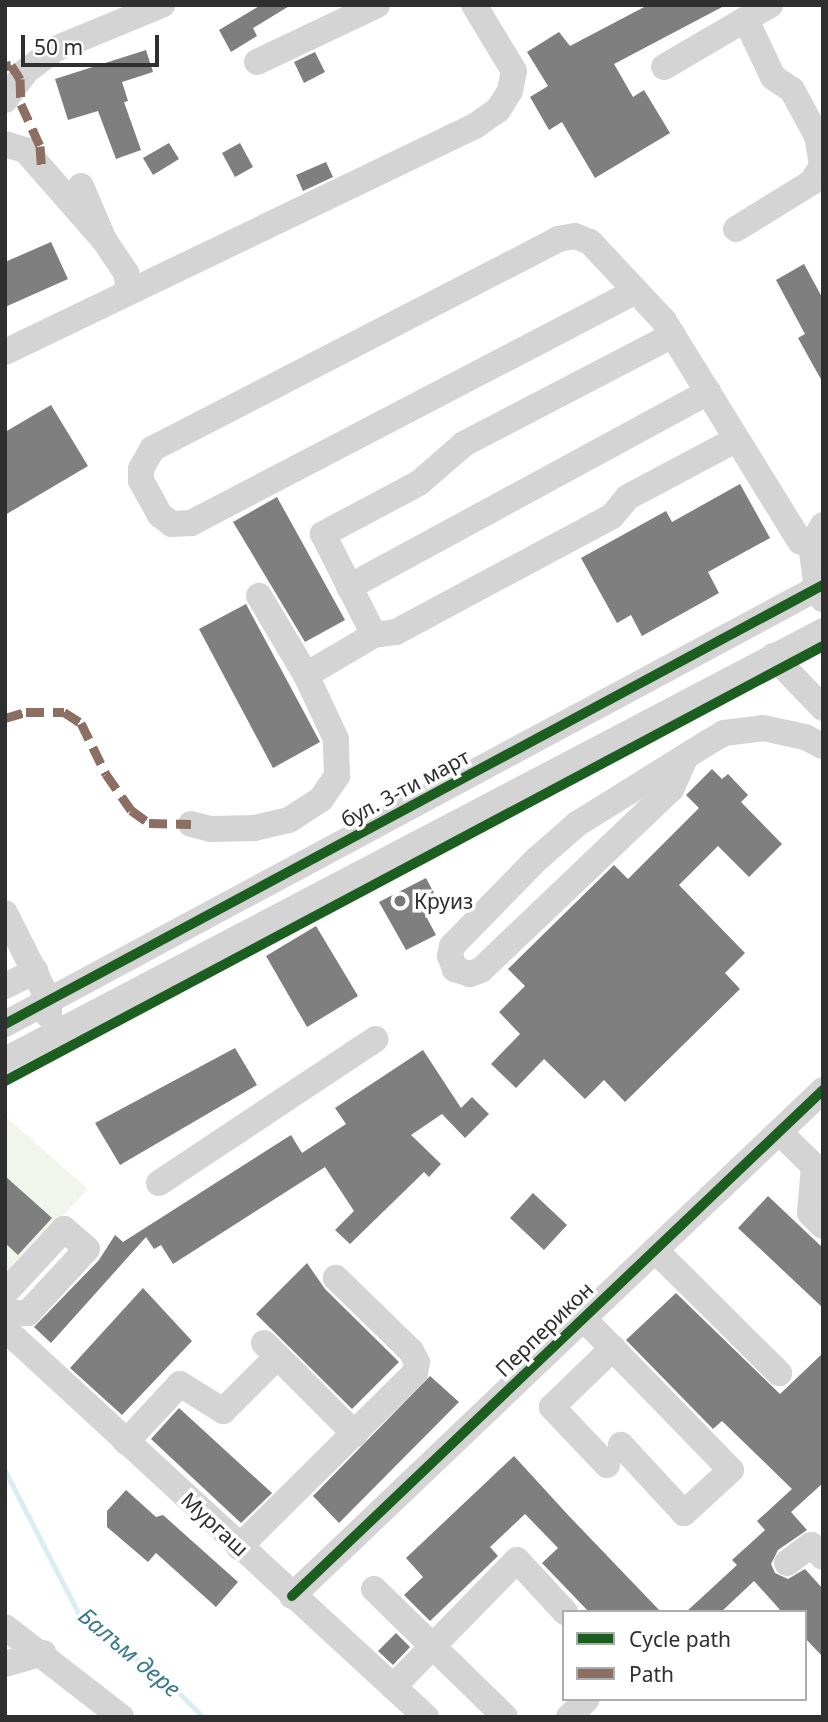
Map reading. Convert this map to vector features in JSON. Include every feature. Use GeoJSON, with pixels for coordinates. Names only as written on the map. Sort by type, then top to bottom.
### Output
{"type":"FeatureCollection","features":[{"type":"Feature","properties":{"kind":"street"},"geometry":{"type":"LineString","coordinates":[[5,100],[26,71],[55,49],[162,5]]}},
{"type":"Feature","properties":{"kind":"street"},"geometry":{"type":"LineString","coordinates":[[257,62],[377,5]]}},
{"type":"Feature","properties":{"kind":"street"},"geometry":{"type":"LineString","coordinates":[[5,352],[129,290],[447,142],[498,110],[510,91],[514,71],[474,5]]}},
{"type":"Feature","properties":{"kind":"street"},"geometry":{"type":"LineString","coordinates":[[664,67],[747,22],[770,5]]}},
{"type":"Feature","properties":{"kind":"street"},"geometry":{"type":"LineString","coordinates":[[736,229],[812,182],[822,166],[817,136],[792,90],[773,77],[747,22]]}},
{"type":"Feature","properties":{"kind":"street"},"geometry":{"type":"LineString","coordinates":[[5,144],[25,150],[104,240],[126,273],[129,290]]}},
{"type":"Feature","properties":{"kind":"street"},"geometry":{"type":"LineString","coordinates":[[81,186],[104,240]]}},
{"type":"Feature","properties":{"kind":"street"},"geometry":{"type":"LineString","coordinates":[[636,291],[191,523],[172,524],[160,514],[141,481],[141,469],[152,449],[558,239],[575,236],[590,242],[636,291],[673,335],[800,541],[817,536],[821,591]]}},
{"type":"Feature","properties":{"kind":"street"},"geometry":{"type":"LineString","coordinates":[[374,635],[323,534],[419,483],[464,444],[673,335]]}},
{"type":"Feature","properties":{"kind":"street"},"geometry":{"type":"LineString","coordinates":[[349,587],[708,392]]}},
{"type":"Feature","properties":{"kind":"street"},"geometry":{"type":"LineString","coordinates":[[306,675],[374,635],[396,632],[600,522],[628,497],[737,439]]}},
{"type":"Feature","properties":{"kind":"street","name":"бул. 3-ти март"},"geometry":{"type":"LineString","coordinates":[[5,1024],[821,591]]}},
{"type":"Feature","properties":{"kind":"street"},"geometry":{"type":"LineString","coordinates":[[191,824],[211,830],[254,828],[289,820],[321,799],[337,776],[340,760],[336,739],[306,675],[259,596]]}},
{"type":"Feature","properties":{"kind":"street"},"geometry":{"type":"LineString","coordinates":[[5,1060],[823,631]]}},
{"type":"Feature","properties":{"kind":"street"},"geometry":{"type":"LineString","coordinates":[[774,656],[823,708]]}},
{"type":"Feature","properties":{"kind":"street"},"geometry":{"type":"LineString","coordinates":[[686,756],[671,789],[566,892],[481,970],[470,974],[455,969],[450,956],[452,946],[536,860],[577,824],[686,756],[724,733],[740,729],[786,731],[823,746]]}},
{"type":"Feature","properties":{"kind":"street"},"geometry":{"type":"LineString","coordinates":[[536,860],[566,892]]}},
{"type":"Feature","properties":{"kind":"street"},"geometry":{"type":"LineString","coordinates":[[5,913],[49,1001],[48,1021],[40,1042]]}},
{"type":"Feature","properties":{"kind":"street"},"geometry":{"type":"LineString","coordinates":[[5,986],[36,971]]}},
{"type":"Feature","properties":{"kind":"street"},"geometry":{"type":"LineString","coordinates":[[159,1183],[376,1039]]}},
{"type":"Feature","properties":{"kind":"street","name":"Перперикон"},"geometry":{"type":"LineString","coordinates":[[292,1596],[823,1090]]}},
{"type":"Feature","properties":{"kind":"street"},"geometry":{"type":"LineString","coordinates":[[779,1132],[814,1166],[810,1213],[823,1226]]}},
{"type":"Feature","properties":{"kind":"street"},"geometry":{"type":"LineString","coordinates":[[5,1293],[64,1229],[87,1249],[28,1313],[5,1313]]}},
{"type":"Feature","properties":{"kind":"street"},"geometry":{"type":"LineString","coordinates":[[655,1250],[779,1373]]}},
{"type":"Feature","properties":{"kind":"street"},"geometry":{"type":"LineString","coordinates":[[239,1547],[412,1378],[417,1362],[336,1278]]}},
{"type":"Feature","properties":{"kind":"street"},"geometry":{"type":"LineString","coordinates":[[583,1318],[731,1470],[684,1513],[552,1407],[612,1348]]}},
{"type":"Feature","properties":{"kind":"street","name":"Мургаш"},"geometry":{"type":"LineString","coordinates":[[5,1329],[426,1717]]}},
{"type":"Feature","properties":{"kind":"street"},"geometry":{"type":"LineString","coordinates":[[126,1442],[180,1384],[215,1410],[223,1411],[271,1350],[355,1434]]}},
{"type":"Feature","properties":{"kind":"street"},"geometry":{"type":"LineString","coordinates":[[788,1563],[811,1545],[823,1557]]}},
{"type":"Feature","properties":{"kind":"street"},"geometry":{"type":"LineString","coordinates":[[393,1687],[517,1560],[563,1610]]}},
{"type":"Feature","properties":{"kind":"street"},"geometry":{"type":"LineString","coordinates":[[374,1589],[505,1717]]}},
{"type":"Feature","properties":{"kind":"street"},"geometry":{"type":"LineString","coordinates":[[5,1627],[43,1653],[93,1708],[121,1717]]}},
{"type":"Feature","properties":{"kind":"street"},"geometry":{"type":"LineString","coordinates":[[5,1664],[43,1653]]}},
{"type":"Feature","properties":{"kind":"street"},"geometry":{"type":"LineString","coordinates":[[569,1717],[585,1701]]}},
{"type":"Feature","properties":{"kind":"shaded area"},"geometry":{"type":"Polygon","coordinates":[[[5,1116],[88,1189],[5,1277],[5,1116]]]}},
{"type":"Feature","properties":{"kind":"building"},"geometry":{"type":"Polygon","coordinates":[[[261,5],[291,5],[253,28],[257,36],[231,52],[219,30],[261,5]]]}},
{"type":"Feature","properties":{"kind":"building"},"geometry":{"type":"Polygon","coordinates":[[[648,5],[726,5],[614,64],[633,97],[644,90],[670,133],[595,178],[562,122],[549,130],[530,97],[548,86],[527,52],[559,32],[570,46],[648,5]]]}},
{"type":"Feature","properties":{"kind":"building"},"geometry":{"type":"Polygon","coordinates":[[[146,50],[153,72],[122,82],[128,101],[124,102],[141,150],[116,159],[98,111],[68,120],[55,79],[146,50]]]}},
{"type":"Feature","properties":{"kind":"building"},"geometry":{"type":"Polygon","coordinates":[[[315,52],[325,72],[304,83],[294,62],[315,52]]]}},
{"type":"Feature","properties":{"kind":"building"},"geometry":{"type":"Polygon","coordinates":[[[169,143],[179,159],[153,175],[143,158],[169,143]]]}},
{"type":"Feature","properties":{"kind":"building"},"geometry":{"type":"Polygon","coordinates":[[[240,143],[253,167],[235,177],[222,153],[240,143]]]}},
{"type":"Feature","properties":{"kind":"building"},"geometry":{"type":"Polygon","coordinates":[[[326,162],[333,177],[303,191],[296,175],[326,162]]]}},
{"type":"Feature","properties":{"kind":"building"},"geometry":{"type":"Polygon","coordinates":[[[51,242],[68,279],[5,307],[5,262],[51,242]]]}},
{"type":"Feature","properties":{"kind":"building"},"geometry":{"type":"Polygon","coordinates":[[[804,264],[823,299],[823,383],[798,338],[805,334],[776,280],[804,264]]]}},
{"type":"Feature","properties":{"kind":"building"},"geometry":{"type":"Polygon","coordinates":[[[51,405],[88,466],[5,515],[5,432],[51,405]]]}},
{"type":"Feature","properties":{"kind":"building"},"geometry":{"type":"Polygon","coordinates":[[[740,484],[770,538],[708,572],[719,593],[642,636],[631,615],[617,623],[581,558],[666,511],[672,522],[740,484]]]}},
{"type":"Feature","properties":{"kind":"building"},"geometry":{"type":"Polygon","coordinates":[[[277,497],[345,620],[305,642],[233,522],[277,497]]]}},
{"type":"Feature","properties":{"kind":"building"},"geometry":{"type":"Polygon","coordinates":[[[246,604],[320,742],[273,768],[199,629],[246,604]]]}},
{"type":"Feature","properties":{"kind":"building"},"geometry":{"type":"Polygon","coordinates":[[[712,769],[722,779],[728,774],[748,795],[741,802],[782,844],[749,877],[718,846],[679,885],[745,953],[725,973],[740,989],[625,1102],[604,1080],[585,1099],[544,1059],[516,1088],[491,1064],[520,1034],[499,1012],[525,986],[508,969],[614,865],[628,879],[699,808],[686,795],[712,769]]]}},
{"type":"Feature","properties":{"kind":"building"},"geometry":{"type":"Polygon","coordinates":[[[426,878],[436,897],[420,905],[436,935],[406,950],[379,902],[426,878]]]}},
{"type":"Feature","properties":{"kind":"building"},"geometry":{"type":"Polygon","coordinates":[[[316,926],[358,996],[307,1027],[266,956],[316,926]]]}},
{"type":"Feature","properties":{"kind":"building"},"geometry":{"type":"Polygon","coordinates":[[[235,1048],[257,1085],[120,1165],[95,1123],[235,1048]]]}},
{"type":"Feature","properties":{"kind":"building"},"geometry":{"type":"Polygon","coordinates":[[[423,1050],[461,1108],[472,1097],[489,1114],[465,1138],[442,1114],[411,1135],[441,1164],[429,1177],[424,1172],[350,1244],[335,1230],[354,1211],[325,1167],[173,1264],[161,1245],[154,1249],[146,1237],[51,1343],[34,1327],[99,1260],[115,1235],[123,1242],[291,1135],[302,1153],[346,1124],[335,1108],[423,1050]]]}},
{"type":"Feature","properties":{"kind":"building"},"geometry":{"type":"Polygon","coordinates":[[[5,1176],[52,1218],[18,1255],[5,1243],[5,1176]]]}},
{"type":"Feature","properties":{"kind":"building"},"geometry":{"type":"Polygon","coordinates":[[[533,1193],[567,1225],[544,1250],[510,1218],[533,1193]]]}},
{"type":"Feature","properties":{"kind":"building"},"geometry":{"type":"Polygon","coordinates":[[[768,1196],[823,1248],[823,1308],[738,1228],[768,1196]]]}},
{"type":"Feature","properties":{"kind":"building"},"geometry":{"type":"Polygon","coordinates":[[[307,1263],[325,1289],[399,1362],[352,1409],[256,1314],[307,1263]]]}},
{"type":"Feature","properties":{"kind":"building"},"geometry":{"type":"Polygon","coordinates":[[[143,1288],[192,1341],[122,1415],[70,1368],[143,1288]]]}},
{"type":"Feature","properties":{"kind":"building"},"geometry":{"type":"Polygon","coordinates":[[[676,1293],[780,1394],[823,1353],[823,1483],[791,1512],[807,1530],[778,1550],[771,1564],[775,1573],[788,1579],[805,1569],[823,1589],[823,1657],[807,1640],[807,1610],[780,1610],[754,1581],[723,1610],[688,1610],[737,1565],[732,1560],[765,1530],[757,1521],[792,1489],[722,1421],[713,1429],[626,1340],[676,1293]]]}},
{"type":"Feature","properties":{"kind":"building"},"geometry":{"type":"Polygon","coordinates":[[[430,1376],[459,1402],[339,1523],[313,1496],[430,1376]]]}},
{"type":"Feature","properties":{"kind":"building"},"geometry":{"type":"Polygon","coordinates":[[[179,1408],[272,1493],[241,1523],[151,1439],[179,1408]]]}},
{"type":"Feature","properties":{"kind":"building"},"geometry":{"type":"Polygon","coordinates":[[[514,1456],[659,1610],[587,1610],[542,1563],[558,1548],[525,1514],[490,1547],[498,1556],[430,1621],[404,1595],[423,1577],[406,1558],[514,1456]]]}},
{"type":"Feature","properties":{"kind":"building"},"geometry":{"type":"Polygon","coordinates":[[[126,1490],[156,1517],[163,1515],[238,1582],[216,1607],[156,1553],[148,1562],[107,1527],[107,1511],[126,1490]]]}},
{"type":"Feature","properties":{"kind":"building"},"geometry":{"type":"Polygon","coordinates":[[[396,1633],[410,1647],[393,1665],[378,1651],[396,1633]]]}},
{"type":"Feature","properties":{"kind":"waterway","name":"Балъм дере"},"geometry":{"type":"LineString","coordinates":[[5,1471],[80,1616],[171,1685],[203,1717]]}},
{"type":"Feature","properties":{"kind":"marked path"},"geometry":{"type":"LineString","coordinates":[[5,66],[11,65],[20,79],[21,104],[40,146],[42,172]]}},
{"type":"Feature","properties":{"kind":"marked path"},"geometry":{"type":"LineString","coordinates":[[5,718],[26,712],[64,712],[81,723],[106,774],[131,810],[149,823],[191,824]]}},
{"type":"Feature","properties":{"kind":"cycle path"},"geometry":{"type":"LineString","coordinates":[[5,1024],[823,585]]}},
{"type":"Feature","properties":{"kind":"cycle path"},"geometry":{"type":"LineString","coordinates":[[5,1081],[823,646]]}},
{"type":"Feature","properties":{"kind":"cycle path"},"geometry":{"type":"LineString","coordinates":[[292,1596],[823,1090]]}},
{"type":"Feature","properties":{"kind":"place","name":"Круиз"},"geometry":{"type":"Point","coordinates":[400,901]}}]}
